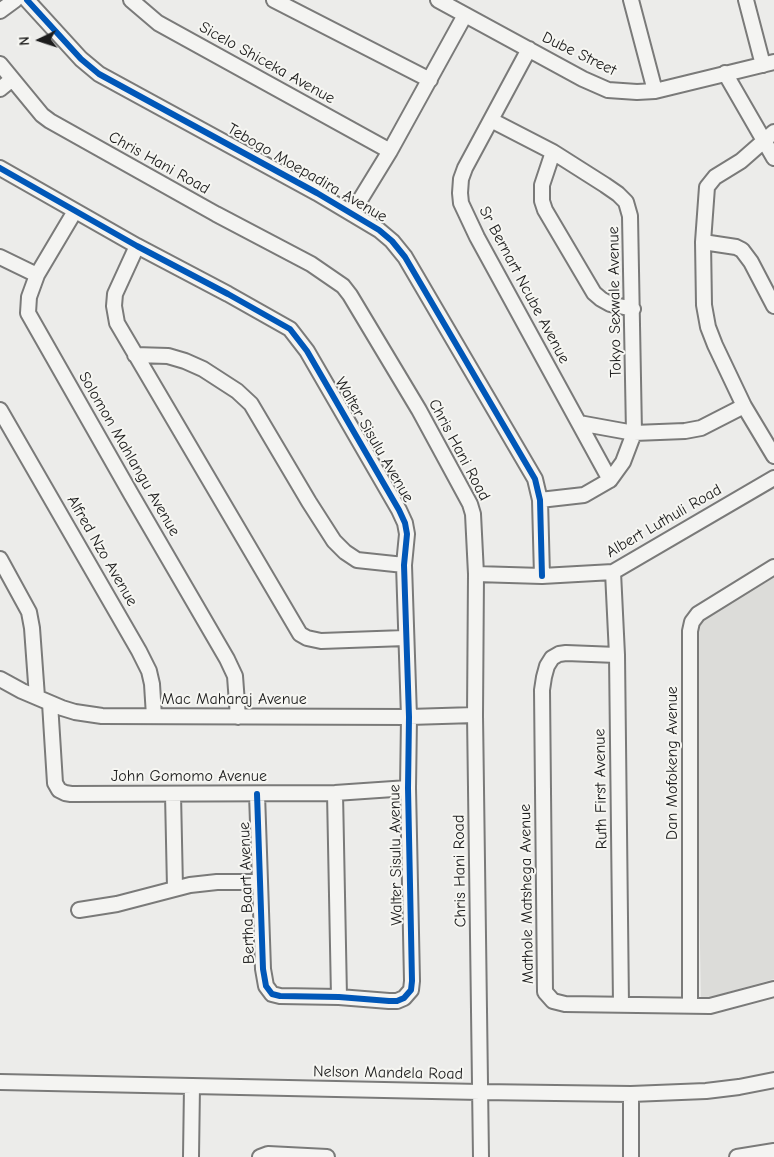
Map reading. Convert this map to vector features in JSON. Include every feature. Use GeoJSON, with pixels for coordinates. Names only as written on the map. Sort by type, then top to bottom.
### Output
{"type":"FeatureCollection","features":[{"type":"Feature","properties":{"kind":"street"},"geometry":{"type":"LineString","coordinates":[[0,11],[14,0]]}},
{"type":"Feature","properties":{"kind":"street","name":"Tebogo Moepadira Avenue"},"geometry":{"type":"LineString","coordinates":[[27,0],[81,60],[99,74],[352,213],[387,235],[405,257],[535,479],[540,500],[542,576]]}},
{"type":"Feature","properties":{"kind":"street","name":"Sicelo Shiceka Avenue"},"geometry":{"type":"LineString","coordinates":[[130,0],[158,23],[390,151]]}},
{"type":"Feature","properties":{"kind":"street"},"geometry":{"type":"LineString","coordinates":[[274,0],[430,80]]}},
{"type":"Feature","properties":{"kind":"street","name":"Dube Street"},"geometry":{"type":"LineString","coordinates":[[438,0],[460,8],[583,79],[608,90],[654,91],[769,64]]}},
{"type":"Feature","properties":{"kind":"street"},"geometry":{"type":"LineString","coordinates":[[631,0],[654,91]]}},
{"type":"Feature","properties":{"kind":"street"},"geometry":{"type":"LineString","coordinates":[[746,0],[769,64]]}},
{"type":"Feature","properties":{"kind":"street"},"geometry":{"type":"LineString","coordinates":[[352,213],[430,80],[460,8]]}},
{"type":"Feature","properties":{"kind":"street","name":"Sr Bernart Ncube Avenue"},"geometry":{"type":"LineString","coordinates":[[530,49],[461,179],[461,203],[477,237],[610,480]]}},
{"type":"Feature","properties":{"kind":"street","name":"Chris Hani Road"},"geometry":{"type":"LineString","coordinates":[[0,64],[42,115],[64,130],[311,264],[343,286],[419,410],[470,504],[474,520],[476,574],[475,715],[481,1157]]}},
{"type":"Feature","properties":{"kind":"street"},"geometry":{"type":"LineString","coordinates":[[726,73],[769,136],[774,158]]}},
{"type":"Feature","properties":{"kind":"street"},"geometry":{"type":"LineString","coordinates":[[0,89],[12,80]]}},
{"type":"Feature","properties":{"kind":"street","name":"Tokyo Sexwale Avenue"},"geometry":{"type":"LineString","coordinates":[[491,120],[552,152],[605,185],[626,202],[630,216],[634,433],[623,462],[610,480],[584,495],[540,500]]}},
{"type":"Feature","properties":{"kind":"street"},"geometry":{"type":"LineString","coordinates":[[769,136],[740,161],[716,177],[707,187],[703,242],[704,305],[708,327],[714,345],[744,406],[774,456]]}},
{"type":"Feature","properties":{"kind":"street"},"geometry":{"type":"LineString","coordinates":[[552,152],[542,185],[542,201],[545,210],[594,292],[610,304],[633,309]]}},
{"type":"Feature","properties":{"kind":"street","name":"Walter Sisulu Avenue"},"geometry":{"type":"LineString","coordinates":[[0,168],[295,333],[405,523],[407,534],[404,565],[409,717],[408,788],[412,981],[408,995],[397,1001],[339,997]]}},
{"type":"Feature","properties":{"kind":"street","name":"Solomon Mahlangu Avenue"},"geometry":{"type":"LineString","coordinates":[[76,211],[37,275],[27,307],[31,320],[227,659],[235,676],[238,717]]}},
{"type":"Feature","properties":{"kind":"street"},"geometry":{"type":"LineString","coordinates":[[703,242],[736,247],[742,250],[751,262],[774,306]]}},
{"type":"Feature","properties":{"kind":"street"},"geometry":{"type":"LineString","coordinates":[[137,246],[115,294],[114,306],[117,323],[300,634],[307,638],[321,641],[405,638]]}},
{"type":"Feature","properties":{"kind":"street"},"geometry":{"type":"LineString","coordinates":[[0,257],[37,275]]}},
{"type":"Feature","properties":{"kind":"street"},"geometry":{"type":"LineString","coordinates":[[136,356],[168,356],[185,361],[203,369],[238,391],[251,404],[334,541],[357,560],[404,565]]}},
{"type":"Feature","properties":{"kind":"street"},"geometry":{"type":"LineString","coordinates":[[579,424],[634,433],[685,431],[701,428],[744,406]]}},
{"type":"Feature","properties":{"kind":"street","name":"Alfred Nzo Avenue"},"geometry":{"type":"LineString","coordinates":[[0,410],[139,651],[149,671],[152,684],[154,716]]}},
{"type":"Feature","properties":{"kind":"street","name":"Albert Luthuli Road"},"geometry":{"type":"LineString","coordinates":[[476,574],[542,576],[614,572],[774,478]]}},
{"type":"Feature","properties":{"kind":"street"},"geometry":{"type":"LineString","coordinates":[[0,559],[30,612],[37,697]]}},
{"type":"Feature","properties":{"kind":"street","name":"Dan Mofokeng Avenue"},"geometry":{"type":"LineString","coordinates":[[690,1004],[690,631],[692,622],[698,614],[774,567]]}},
{"type":"Feature","properties":{"kind":"street","name":"Ruth First Avenue"},"geometry":{"type":"LineString","coordinates":[[614,572],[620,1004]]}},
{"type":"Feature","properties":{"kind":"street","name":"Mathole Matshega Avenue"},"geometry":{"type":"LineString","coordinates":[[616,655],[566,652],[559,654],[552,658],[547,666],[544,677],[542,700],[545,992],[554,1001],[565,1004],[719,1004],[774,989]]}},
{"type":"Feature","properties":{"kind":"street","name":"Mac Maharaj Avenue"},"geometry":{"type":"LineString","coordinates":[[0,679],[50,703],[75,712],[102,716],[409,717],[475,715]]}},
{"type":"Feature","properties":{"kind":"street","name":"John Gomomo Avenue"},"geometry":{"type":"LineString","coordinates":[[50,703],[55,783],[59,790],[71,794],[336,793],[408,788]]}},
{"type":"Feature","properties":{"kind":"street"},"geometry":{"type":"LineString","coordinates":[[336,793],[339,997]]}},
{"type":"Feature","properties":{"kind":"street"},"geometry":{"type":"LineString","coordinates":[[172,794],[175,888]]}},
{"type":"Feature","properties":{"kind":"street","name":"Bertha Baart Avenue"},"geometry":{"type":"LineString","coordinates":[[257,794],[263,969],[266,986],[272,994],[280,996],[339,997]]}},
{"type":"Feature","properties":{"kind":"street"},"geometry":{"type":"LineString","coordinates":[[79,910],[117,904],[175,888],[216,882],[260,882]]}},
{"type":"Feature","properties":{"kind":"street","name":"Nelson Mandela Road"},"geometry":{"type":"LineString","coordinates":[[0,1082],[631,1094],[706,1091],[774,1080]]}},
{"type":"Feature","properties":{"kind":"street"},"geometry":{"type":"LineString","coordinates":[[191,1157],[192,1086]]}},
{"type":"Feature","properties":{"kind":"street"},"geometry":{"type":"LineString","coordinates":[[631,1094],[631,1157]]}},
{"type":"Feature","properties":{"kind":"street"},"geometry":{"type":"LineString","coordinates":[[737,1157],[770,1153]]}},
{"type":"Feature","properties":{"kind":"street"},"geometry":{"type":"LineString","coordinates":[[260,1157],[268,1154],[327,1157]]}},
{"type":"Feature","properties":{"kind":"shaded area"},"geometry":{"type":"Polygon","coordinates":[[[774,577],[774,979],[701,1000],[694,625],[774,577]]]}},
{"type":"Feature","properties":{"kind":"cycle path"},"geometry":{"type":"LineString","coordinates":[[27,0],[81,59],[99,74],[317,193],[379,230],[392,241],[405,257],[535,479],[540,500],[542,576]]}},
{"type":"Feature","properties":{"kind":"cycle path"},"geometry":{"type":"LineString","coordinates":[[0,168],[137,246],[290,329],[307,351],[399,510],[405,523],[407,534],[404,565],[409,717],[408,788],[412,981],[411,990],[404,998],[397,1001],[389,1001],[339,997],[280,996],[272,994],[266,986],[263,969],[257,794]]}}]}
